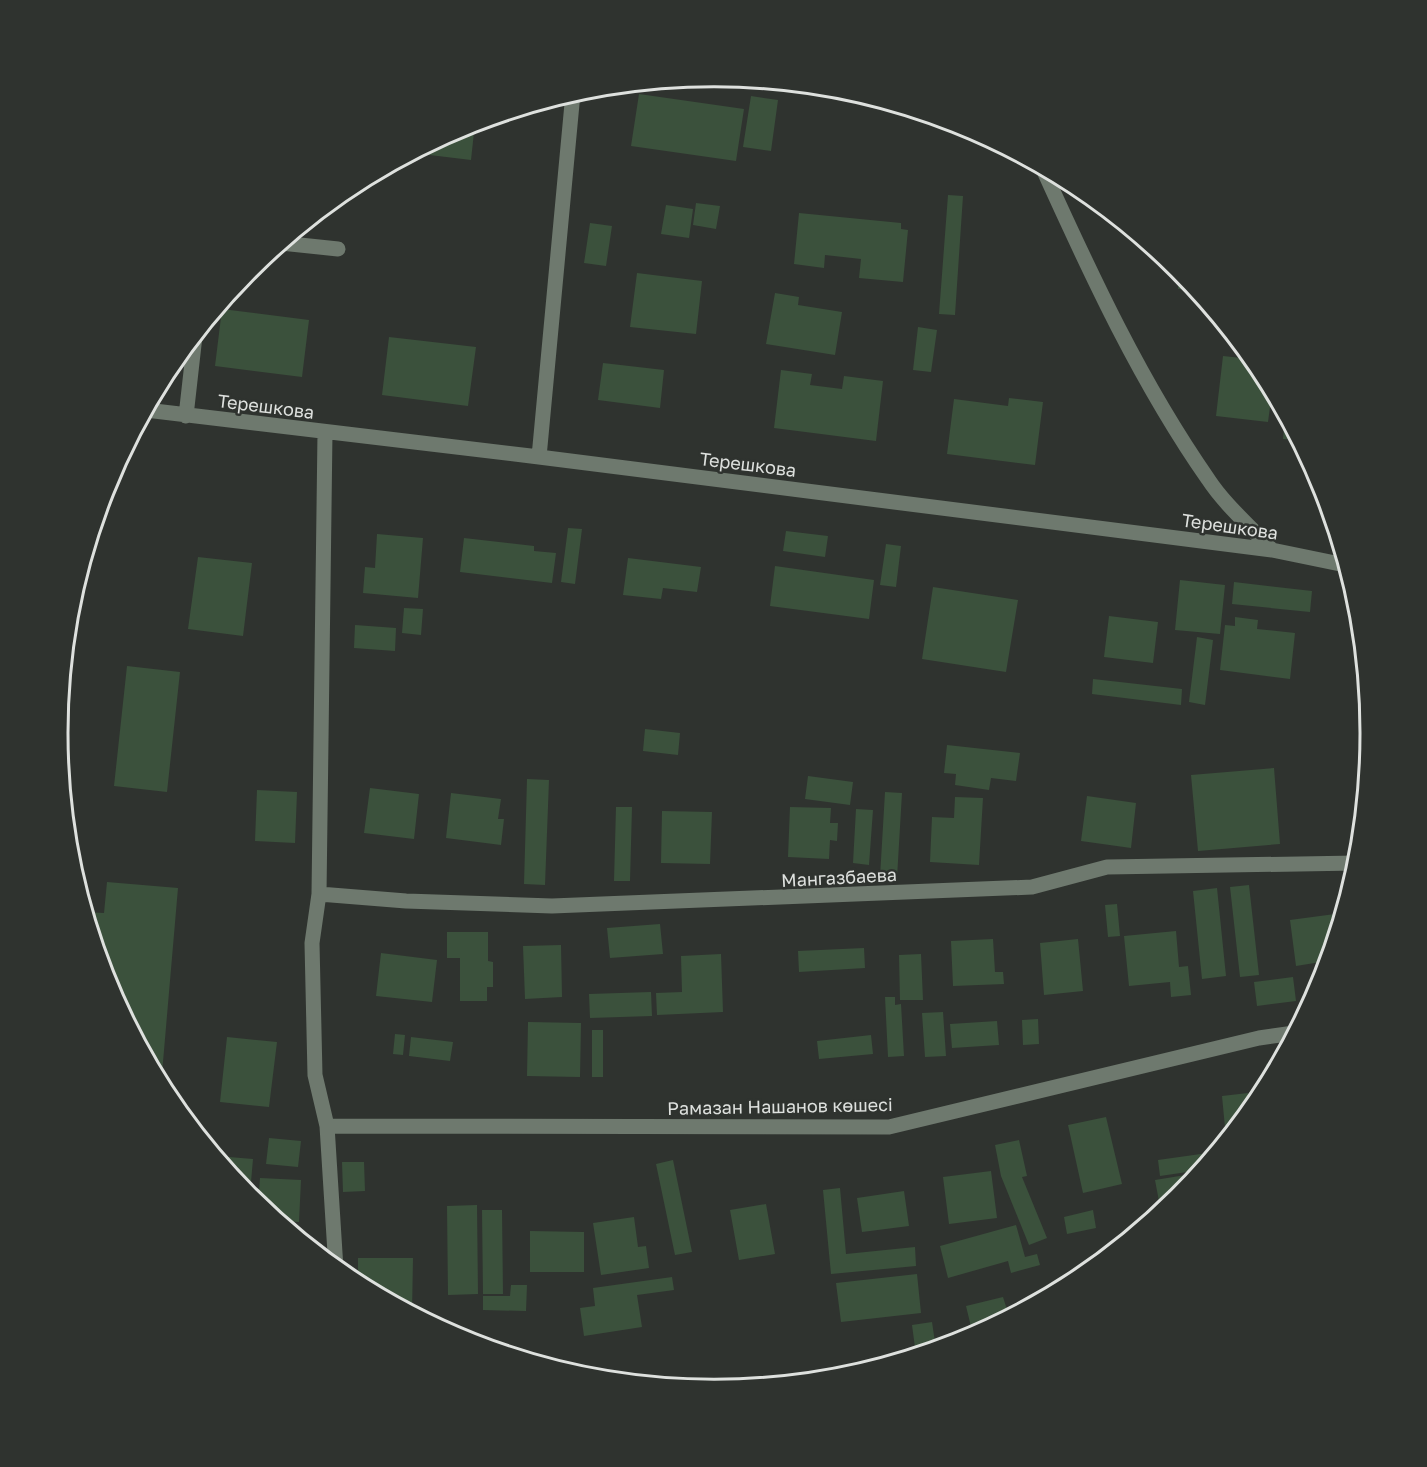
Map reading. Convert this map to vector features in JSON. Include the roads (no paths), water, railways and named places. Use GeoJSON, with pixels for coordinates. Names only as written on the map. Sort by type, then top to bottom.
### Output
{"type":"FeatureCollection","features":[{"type":"Feature","properties":{"kind":"street"},"geometry":{"type":"LineString","coordinates":[[539,457],[572,104]]}},
{"type":"Feature","properties":{"kind":"street"},"geometry":{"type":"LineString","coordinates":[[1049,181],[1084,259],[1140,367],[1208,481],[1272,550]]}},
{"type":"Feature","properties":{"kind":"street"},"geometry":{"type":"LineString","coordinates":[[292,244],[338,249]]}},
{"type":"Feature","properties":{"kind":"street"},"geometry":{"type":"LineString","coordinates":[[186,416],[193,351]]}},
{"type":"Feature","properties":{"kind":"street","name":"Терешкова"},"geometry":{"type":"LineString","coordinates":[[153,411],[539,457],[1272,550],[1336,563]]}},
{"type":"Feature","properties":{"kind":"street"},"geometry":{"type":"LineString","coordinates":[[325,432],[320,894],[312,943],[315,1075],[327,1126],[335,1257]]}},
{"type":"Feature","properties":{"kind":"street","name":"Мангазбаева"},"geometry":{"type":"LineString","coordinates":[[320,894],[406,901],[552,906],[1032,887],[1107,867],[1346,863]]}},
{"type":"Feature","properties":{"kind":"street","name":"Рамазан Нашанов көшесі"},"geometry":{"type":"LineString","coordinates":[[327,1126],[889,1127],[1259,1038],[1285,1034]]}}]}
